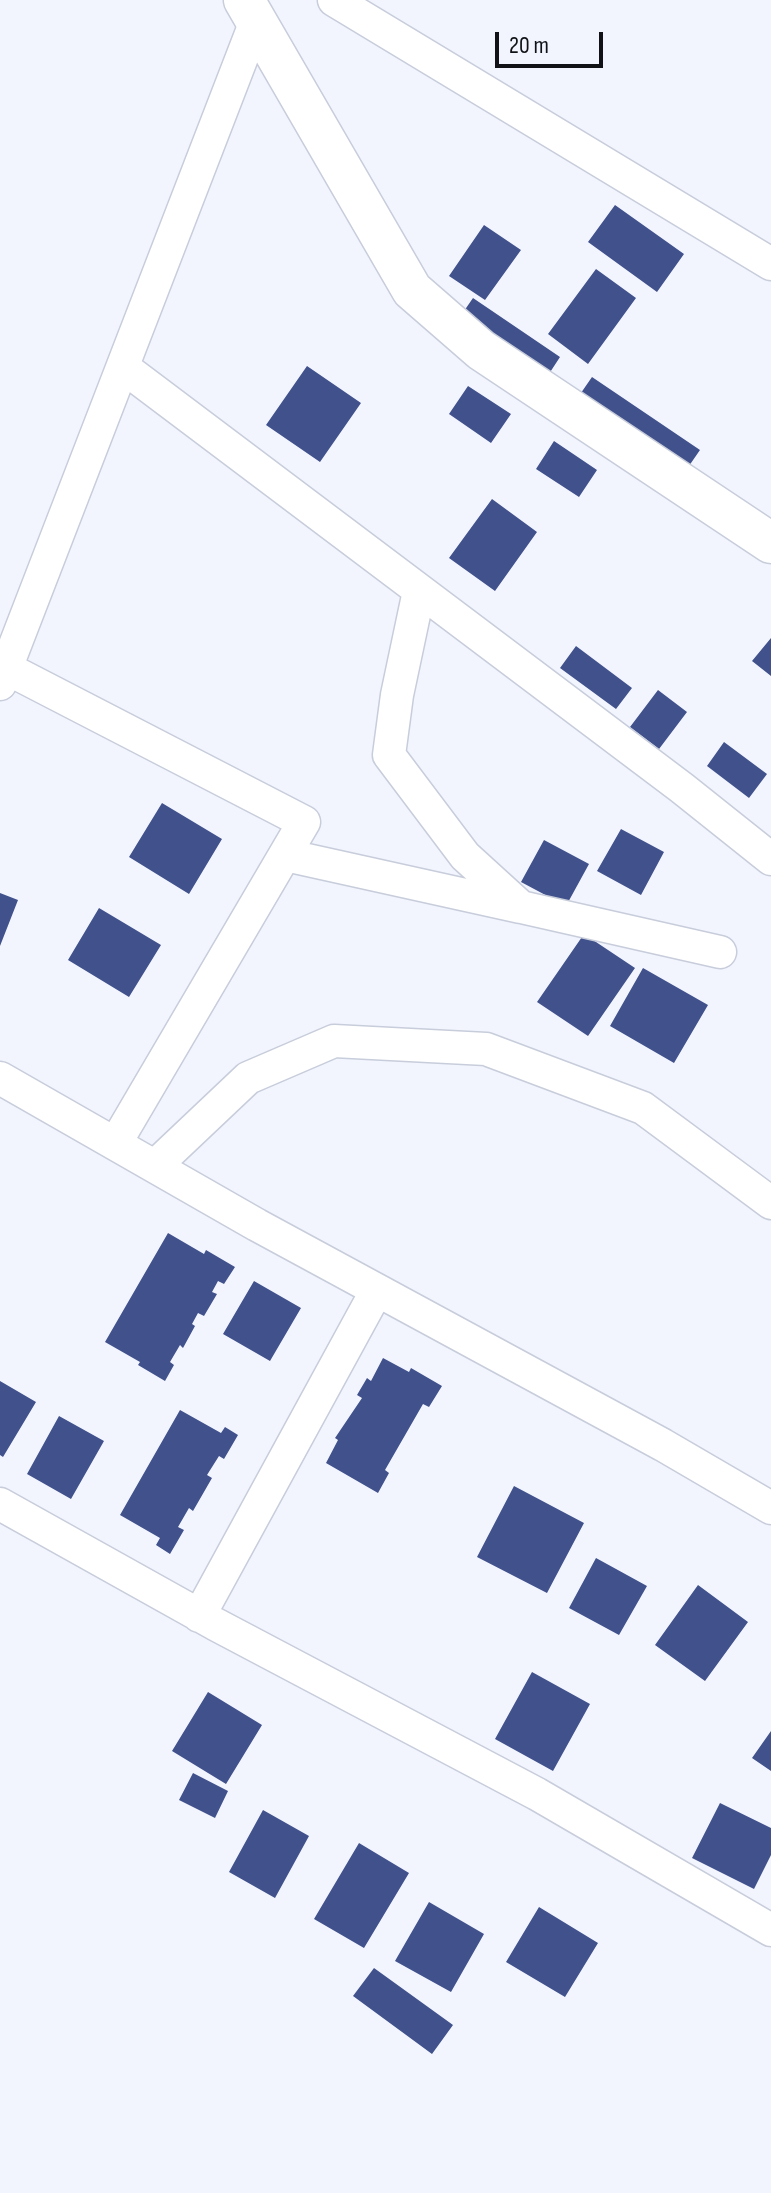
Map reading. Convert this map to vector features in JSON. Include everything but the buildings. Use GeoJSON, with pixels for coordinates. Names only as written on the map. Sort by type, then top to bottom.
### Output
{"type":"FeatureCollection","features":[{"type":"Feature","properties":{"kind":"street"},"geometry":{"type":"LineString","coordinates":[[334,0],[771,264]]}},
{"type":"Feature","properties":{"kind":"street"},"geometry":{"type":"LineString","coordinates":[[115,1144],[304,822],[3,676],[123,367],[250,10]]}},
{"type":"Feature","properties":{"kind":"street"},"geometry":{"type":"LineString","coordinates":[[250,10],[412,290],[481,350],[771,543]]}},
{"type":"Feature","properties":{"kind":"street"},"geometry":{"type":"LineString","coordinates":[[123,367],[682,788],[771,859]]}},
{"type":"Feature","properties":{"kind":"street"},"geometry":{"type":"LineString","coordinates":[[419,591],[397,695],[389,755],[465,856],[521,907]]}},
{"type":"Feature","properties":{"kind":"street"},"geometry":{"type":"LineString","coordinates":[[285,855],[720,952]]}},
{"type":"Feature","properties":{"kind":"street"},"geometry":{"type":"LineString","coordinates":[[155,1166],[248,1078],[334,1041],[486,1049],[643,1108],[771,1203]]}},
{"type":"Feature","properties":{"kind":"street"},"geometry":{"type":"LineString","coordinates":[[0,1078],[377,1290],[663,1445],[771,1508]]}},
{"type":"Feature","properties":{"kind":"street"},"geometry":{"type":"LineString","coordinates":[[199,1616],[377,1290]]}},
{"type":"Feature","properties":{"kind":"street"},"geometry":{"type":"LineString","coordinates":[[0,1504],[199,1616],[537,1794],[771,1930]]}}]}
